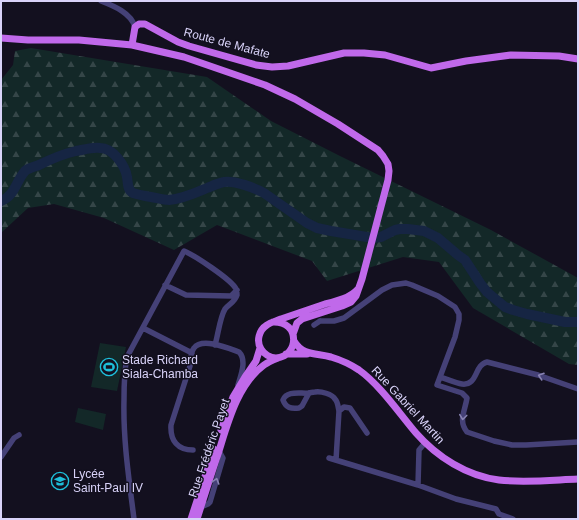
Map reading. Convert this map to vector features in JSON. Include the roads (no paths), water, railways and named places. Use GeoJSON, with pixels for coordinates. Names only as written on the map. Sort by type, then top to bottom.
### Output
{"type":"FeatureCollection","features":[{"type":"Feature","properties":{"kind":"main road","name":"Route de Mafate"},"geometry":{"type":"LineString","coordinates":[[135,27],[139,24],[145,24],[178,42],[189,46],[256,65],[272,67],[288,66],[344,52],[385,55],[431,68],[466,61],[511,55],[559,56],[578,59]]}},
{"type":"Feature","properties":{"kind":"main road"},"geometry":{"type":"LineString","coordinates":[[132,45],[135,27]]}},
{"type":"Feature","properties":{"kind":"main road"},"geometry":{"type":"LineString","coordinates":[[1,38],[28,40],[79,40],[132,45],[184,57],[264,85],[301,103],[338,124],[378,150],[388,164],[389,171],[387,188],[360,287],[356,296],[351,302],[342,306],[299,321],[293,337],[292,347],[284,355],[276,358],[264,353],[260,348],[258,342],[259,335],[266,325],[302,311],[344,299],[360,287]]}},
{"type":"Feature","properties":{"kind":"main road"},"geometry":{"type":"LineString","coordinates":[[272,322],[285,324],[290,328],[293,337]]}},
{"type":"Feature","properties":{"kind":"main road","name":"Rue Gabriel Martin"},"geometry":{"type":"LineString","coordinates":[[293,337],[296,345],[302,350],[316,355]]}},
{"type":"Feature","properties":{"kind":"main road","name":"Rue Frédéric Payet"},"geometry":{"type":"LineString","coordinates":[[193,518],[226,415],[236,391],[256,361],[260,348]]}},
{"type":"Feature","properties":{"kind":"main road","name":"Rue Gabriel Martin"},"geometry":{"type":"LineString","coordinates":[[284,355],[316,355],[330,357],[357,369],[367,376],[425,443],[444,458],[462,469],[481,476],[499,480],[521,481],[578,479]]}},
{"type":"Feature","properties":{"kind":"main road","name":"Rue Frédéric Payet"},"geometry":{"type":"LineString","coordinates":[[193,518],[201,507],[239,395],[248,381],[264,364],[284,355]]}},
{"type":"Feature","properties":{"kind":"street"},"geometry":{"type":"LineString","coordinates":[[101,1],[120,10],[130,17],[135,27]]}},
{"type":"Feature","properties":{"kind":"street"},"geometry":{"type":"LineString","coordinates":[[134,519],[123,428],[124,370],[127,357],[184,251],[191,254],[220,274],[237,290],[236,297],[233,298],[223,313],[215,345]]}},
{"type":"Feature","properties":{"kind":"street"},"geometry":{"type":"LineString","coordinates":[[314,325],[320,322],[334,322],[344,318],[382,290],[392,285],[406,283],[438,296],[455,307],[460,320],[437,385],[462,393],[467,398],[462,419],[462,424],[467,432],[512,445],[578,442]]}},
{"type":"Feature","properties":{"kind":"street"},"geometry":{"type":"LineString","coordinates":[[165,285],[186,295],[233,298]]}},
{"type":"Feature","properties":{"kind":"street"},"geometry":{"type":"LineString","coordinates":[[302,311],[314,315],[320,322]]}},
{"type":"Feature","properties":{"kind":"street"},"geometry":{"type":"LineString","coordinates":[[142,328],[192,353]]}},
{"type":"Feature","properties":{"kind":"street"},"geometry":{"type":"LineString","coordinates":[[193,450],[186,450],[178,445],[173,437],[171,425],[190,366],[194,348],[202,343],[210,343],[239,352],[242,355],[242,367],[236,391]]}},
{"type":"Feature","properties":{"kind":"street"},"geometry":{"type":"LineString","coordinates":[[440,377],[462,384],[468,384],[472,381],[480,366],[487,362],[538,375],[578,389]]}},
{"type":"Feature","properties":{"kind":"street"},"geometry":{"type":"LineString","coordinates":[[309,393],[321,392],[334,397],[338,404],[339,411],[336,460]]}},
{"type":"Feature","properties":{"kind":"street"},"geometry":{"type":"LineString","coordinates":[[339,411],[344,406],[350,408],[367,433]]}},
{"type":"Feature","properties":{"kind":"street"},"geometry":{"type":"LineString","coordinates":[[1,457],[14,438],[19,435]]}},
{"type":"Feature","properties":{"kind":"street"},"geometry":{"type":"LineString","coordinates":[[418,485],[419,450],[425,443]]}},
{"type":"Feature","properties":{"kind":"street"},"geometry":{"type":"LineString","coordinates":[[329,458],[496,509],[500,514],[513,519]]}},
{"type":"Feature","properties":{"kind":"waterway"},"geometry":{"type":"LineString","coordinates":[[1,201],[9,196],[22,175],[28,169],[71,152],[94,148],[105,149],[114,154],[124,167],[128,186],[133,193],[169,200],[188,196],[220,183],[233,182],[264,193],[307,223],[317,228],[373,238],[381,237],[400,229],[424,231],[438,238],[465,260],[487,292],[505,307],[527,314],[565,322],[578,322]]}},
{"type":"Feature","properties":{"kind":"place","name":"Stade Richard Siala-Chamba"},"geometry":{"type":"Point","coordinates":[109,367]}},
{"type":"Feature","properties":{"kind":"place","name":"Lycée Saint-Paul IV"},"geometry":{"type":"Point","coordinates":[60,481]}}]}
